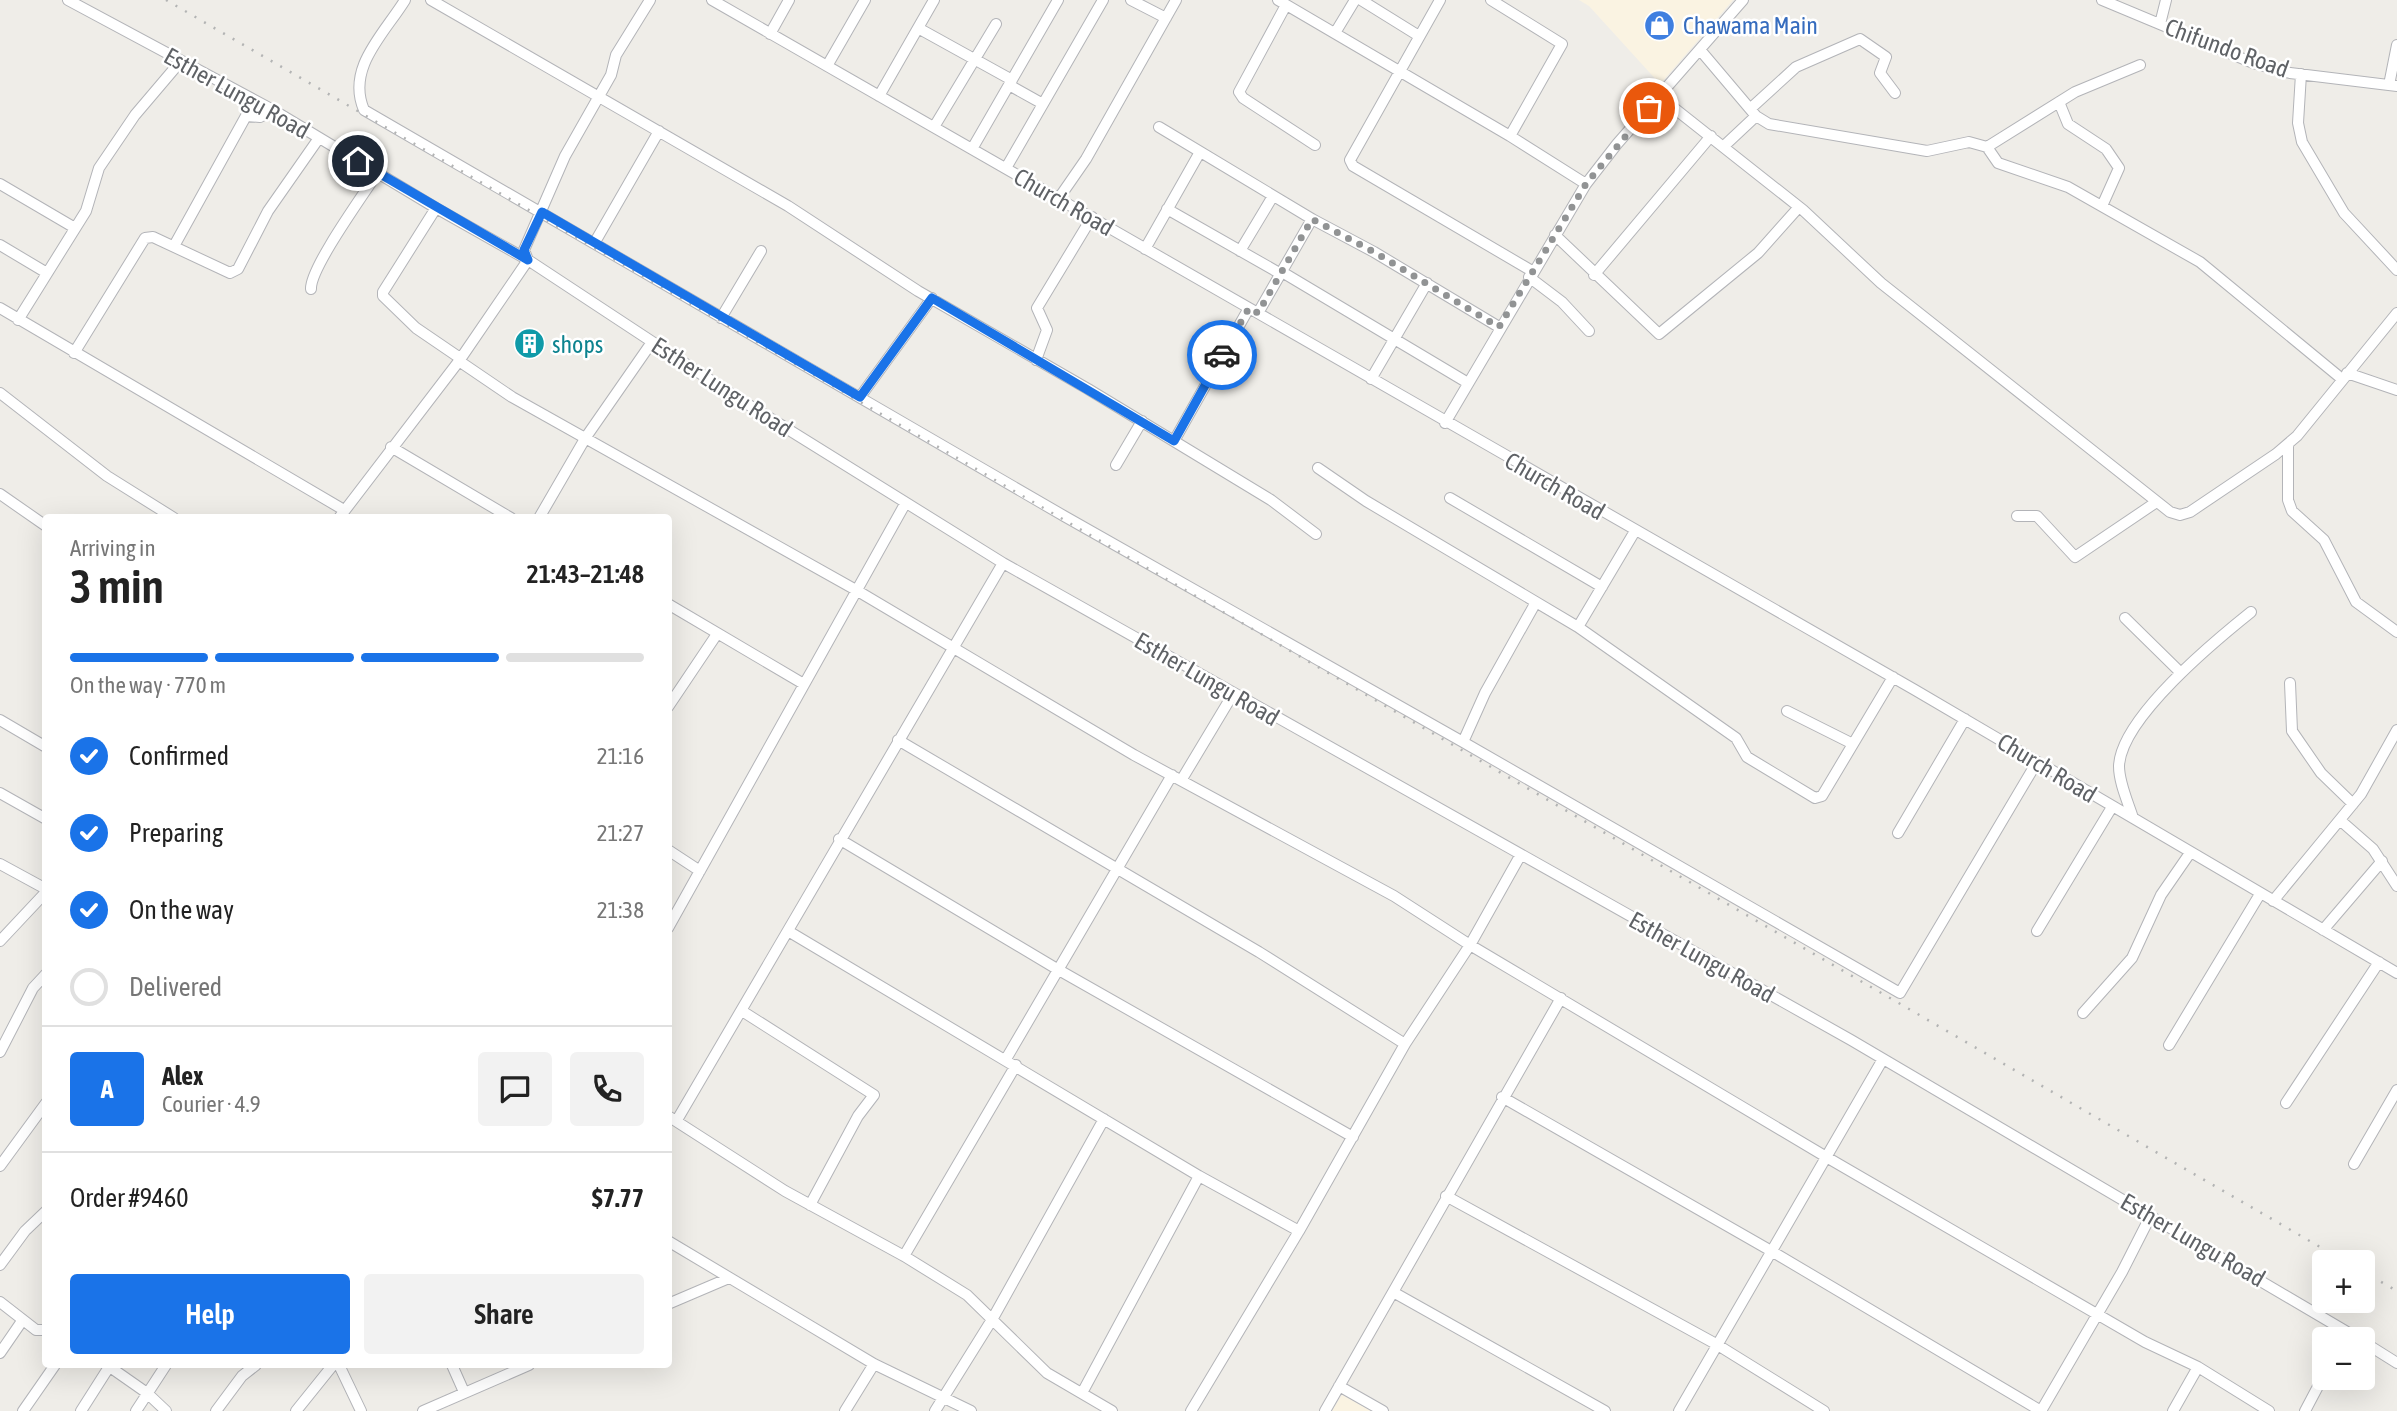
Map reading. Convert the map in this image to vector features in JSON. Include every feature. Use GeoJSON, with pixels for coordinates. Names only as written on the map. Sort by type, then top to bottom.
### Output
{"type":"FeatureCollection","features":[{"type":"Feature","properties":{"kind":"street","name":"Esther Lungu Road"},"geometry":{"type":"LineString","coordinates":[[68,0],[273,110],[528,260],[905,504],[1003,563],[1883,1059],[2151,1215],[2333,1327]]}},
{"type":"Feature","properties":{"kind":"street"},"geometry":{"type":"LineString","coordinates":[[405,0],[361,66],[359,95],[364,110],[595,242],[721,318],[1900,993],[2036,762]]}},
{"type":"Feature","properties":{"kind":"street"},"geometry":{"type":"LineString","coordinates":[[431,0],[599,94],[788,206],[932,298],[1271,500],[1316,534]]}},
{"type":"Feature","properties":{"kind":"street"},"geometry":{"type":"LineString","coordinates":[[0,308],[342,514],[459,360],[528,260],[524,250],[565,156],[611,75],[616,55],[650,0]]}},
{"type":"Feature","properties":{"kind":"street","name":"Church Road"},"geometry":{"type":"LineString","coordinates":[[712,0],[1254,310],[1445,423],[1893,677],[2397,972]]}},
{"type":"Feature","properties":{"kind":"street"},"geometry":{"type":"LineString","coordinates":[[732,12],[738,0]]}},
{"type":"Feature","properties":{"kind":"street"},"geometry":{"type":"LineString","coordinates":[[770,33],[789,0]]}},
{"type":"Feature","properties":{"kind":"street"},"geometry":{"type":"LineString","coordinates":[[827,66],[865,0]]}},
{"type":"Feature","properties":{"kind":"street"},"geometry":{"type":"LineString","coordinates":[[879,96],[934,0]]}},
{"type":"Feature","properties":{"kind":"street"},"geometry":{"type":"LineString","coordinates":[[972,149],[1058,0]]}},
{"type":"Feature","properties":{"kind":"street"},"geometry":{"type":"LineString","coordinates":[[1006,168],[1103,0]]}},
{"type":"Feature","properties":{"kind":"street"},"geometry":{"type":"LineString","coordinates":[[1132,0],[1166,18]]}},
{"type":"Feature","properties":{"kind":"street"},"geometry":{"type":"LineString","coordinates":[[1059,198],[1086,159],[1176,0]]}},
{"type":"Feature","properties":{"kind":"street"},"geometry":{"type":"LineString","coordinates":[[1335,33],[1355,0]]}},
{"type":"Feature","properties":{"kind":"street"},"geometry":{"type":"LineString","coordinates":[[1361,0],[1419,36]]}},
{"type":"Feature","properties":{"kind":"street"},"geometry":{"type":"LineString","coordinates":[[1440,0],[1351,154],[1353,166],[1531,274],[1590,331]]}},
{"type":"Feature","properties":{"kind":"street"},"geometry":{"type":"LineString","coordinates":[[1491,0],[1562,44],[1510,136]]}},
{"type":"Feature","properties":{"kind":"street"},"geometry":{"type":"LineString","coordinates":[[1445,423],[1499,327],[1586,184],[1743,0]]}},
{"type":"Feature","properties":{"kind":"street","name":"Chifundo Road"},"geometry":{"type":"LineString","coordinates":[[2102,0],[2253,63],[2301,74],[2393,85]]}},
{"type":"Feature","properties":{"kind":"street"},"geometry":{"type":"LineString","coordinates":[[2161,24],[2166,0]]}},
{"type":"Feature","properties":{"kind":"street"},"geometry":{"type":"LineString","coordinates":[[1315,145],[1242,99],[1239,92],[1282,2],[1510,136],[1586,184]]}},
{"type":"Feature","properties":{"kind":"street"},"geometry":{"type":"LineString","coordinates":[[934,127],[996,24]]}},
{"type":"Feature","properties":{"kind":"street"},"geometry":{"type":"LineString","coordinates":[[918,28],[975,60],[1043,104]]}},
{"type":"Feature","properties":{"kind":"street"},"geometry":{"type":"LineString","coordinates":[[1724,146],[1796,67],[1860,39],[1886,57],[1880,72],[1895,93]]}},
{"type":"Feature","properties":{"kind":"street"},"geometry":{"type":"LineString","coordinates":[[2393,85],[2397,45]]}},
{"type":"Feature","properties":{"kind":"street"},"geometry":{"type":"LineString","coordinates":[[1701,51],[1753,112],[1769,124],[1927,151],[1969,142],[1987,147],[1998,163],[2068,187],[2200,262],[2345,376],[2397,390]]}},
{"type":"Feature","properties":{"kind":"street"},"geometry":{"type":"LineString","coordinates":[[18,320],[91,201],[99,168],[135,115],[180,62]]}},
{"type":"Feature","properties":{"kind":"street"},"geometry":{"type":"LineString","coordinates":[[1987,147],[2087,86],[2140,65]]}},
{"type":"Feature","properties":{"kind":"street"},"geometry":{"type":"LineString","coordinates":[[2301,74],[2298,123],[2302,142],[2344,213],[2397,270]]}},
{"type":"Feature","properties":{"kind":"street"},"geometry":{"type":"LineString","coordinates":[[1660,97],[1799,207],[1881,283],[2155,503],[2180,515],[2190,512],[2288,444],[2397,313]]}},
{"type":"Feature","properties":{"kind":"street"},"geometry":{"type":"LineString","coordinates":[[2059,102],[2068,124],[2106,149],[2119,168],[2102,205]]}},
{"type":"Feature","properties":{"kind":"street"},"geometry":{"type":"LineString","coordinates":[[174,246],[246,116],[260,117],[273,110]]}},
{"type":"Feature","properties":{"kind":"street"},"geometry":{"type":"LineString","coordinates":[[1159,127],[1272,196],[1427,283],[1499,327]]}},
{"type":"Feature","properties":{"kind":"street"},"geometry":{"type":"LineString","coordinates":[[595,242],[659,131]]}},
{"type":"Feature","properties":{"kind":"street"},"geometry":{"type":"LineString","coordinates":[[1594,275],[1711,136]]}},
{"type":"Feature","properties":{"kind":"street"},"geometry":{"type":"LineString","coordinates":[[74,353],[145,238],[153,237],[230,273],[238,270],[268,211],[318,138]]}},
{"type":"Feature","properties":{"kind":"street"},"geometry":{"type":"LineString","coordinates":[[1145,249],[1200,152]]}},
{"type":"Feature","properties":{"kind":"street"},"geometry":{"type":"LineString","coordinates":[[311,289],[313,279],[332,243],[378,172]]}},
{"type":"Feature","properties":{"kind":"street"},"geometry":{"type":"LineString","coordinates":[[0,184],[75,228]]}},
{"type":"Feature","properties":{"kind":"street"},"geometry":{"type":"LineString","coordinates":[[1240,251],[1272,196]]}},
{"type":"Feature","properties":{"kind":"street"},"geometry":{"type":"LineString","coordinates":[[1555,235],[1653,331],[1664,333],[1758,253],[1799,207]]}},
{"type":"Feature","properties":{"kind":"street"},"geometry":{"type":"LineString","coordinates":[[436,208],[383,296],[416,328],[512,397],[856,590],[1177,777],[1394,896],[1470,945],[1828,1158],[2145,1342],[2198,1367],[2269,1411]]}},
{"type":"Feature","properties":{"kind":"street"},"geometry":{"type":"LineString","coordinates":[[1167,209],[1468,383]]}},
{"type":"Feature","properties":{"kind":"street"},"geometry":{"type":"LineString","coordinates":[[1036,360],[1047,330],[1037,308],[1092,217]]}},
{"type":"Feature","properties":{"kind":"street"},"geometry":{"type":"LineString","coordinates":[[1174,441],[1254,310],[1281,273],[1312,219]]}},
{"type":"Feature","properties":{"kind":"street"},"geometry":{"type":"LineString","coordinates":[[0,245],[47,273]]}},
{"type":"Feature","properties":{"kind":"street"},"geometry":{"type":"LineString","coordinates":[[721,318],[761,251]]}},
{"type":"Feature","properties":{"kind":"street"},"geometry":{"type":"LineString","coordinates":[[1371,379],[1427,283]]}},
{"type":"Feature","properties":{"kind":"street"},"geometry":{"type":"LineString","coordinates":[[860,397],[932,298]]}},
{"type":"Feature","properties":{"kind":"street"},"geometry":{"type":"LineString","coordinates":[[541,514],[586,437],[652,342]]}},
{"type":"Feature","properties":{"kind":"street"},"geometry":{"type":"LineString","coordinates":[[0,393],[107,476],[168,514]]}},
{"type":"Feature","properties":{"kind":"street"},"geometry":{"type":"LineString","coordinates":[[1116,465],[1142,422]]}},
{"type":"Feature","properties":{"kind":"street"},"geometry":{"type":"LineString","coordinates":[[2288,444],[2288,500],[2292,511],[2324,540],[2356,601],[2397,632]]}},
{"type":"Feature","properties":{"kind":"street"},"geometry":{"type":"LineString","coordinates":[[391,447],[504,514]]}},
{"type":"Feature","properties":{"kind":"street"},"geometry":{"type":"LineString","coordinates":[[1318,468],[1357,495],[1578,627],[1737,738],[1747,757],[1815,797],[1822,796],[1893,677]]}},
{"type":"Feature","properties":{"kind":"street"},"geometry":{"type":"LineString","coordinates":[[0,494],[42,523]]}},
{"type":"Feature","properties":{"kind":"street"},"geometry":{"type":"LineString","coordinates":[[1450,498],[1602,587]]}},
{"type":"Feature","properties":{"kind":"street"},"geometry":{"type":"LineString","coordinates":[[2017,516],[2037,516],[2074,557],[2155,503]]}},
{"type":"Feature","properties":{"kind":"street"},"geometry":{"type":"LineString","coordinates":[[672,921],[802,683],[905,504]]}},
{"type":"Feature","properties":{"kind":"street"},"geometry":{"type":"LineString","coordinates":[[1578,627],[1635,531]]}},
{"type":"Feature","properties":{"kind":"street"},"geometry":{"type":"LineString","coordinates":[[1003,563],[839,839],[742,1011],[673,1118],[810,1205],[904,1255],[967,1295],[993,1318],[1017,1347],[1047,1373],[1112,1411]]}},
{"type":"Feature","properties":{"kind":"street"},"geometry":{"type":"LineString","coordinates":[[1462,742],[1491,681],[1536,602]]}},
{"type":"Feature","properties":{"kind":"street"},"geometry":{"type":"LineString","coordinates":[[672,606],[802,683]]}},
{"type":"Feature","properties":{"kind":"street"},"geometry":{"type":"LineString","coordinates":[[2133,818],[2121,778],[2121,756],[2144,717],[2181,673],[2251,612]]}},
{"type":"Feature","properties":{"kind":"street"},"geometry":{"type":"LineString","coordinates":[[2125,618],[2181,673]]}},
{"type":"Feature","properties":{"kind":"street"},"geometry":{"type":"LineString","coordinates":[[672,701],[717,634]]}},
{"type":"Feature","properties":{"kind":"street"},"geometry":{"type":"LineString","coordinates":[[2290,683],[2292,731],[2321,773],[2353,804]]}},
{"type":"Feature","properties":{"kind":"street"},"geometry":{"type":"LineString","coordinates":[[904,1255],[1011,1062],[1057,969],[1116,869],[1233,694]]}},
{"type":"Feature","properties":{"kind":"street"},"geometry":{"type":"LineString","coordinates":[[1787,711],[1853,744]]}},
{"type":"Feature","properties":{"kind":"street"},"geometry":{"type":"LineString","coordinates":[[1898,833],[1965,719]]}},
{"type":"Feature","properties":{"kind":"street"},"geometry":{"type":"LineString","coordinates":[[0,720],[42,745]]}},
{"type":"Feature","properties":{"kind":"street"},"geometry":{"type":"LineString","coordinates":[[2273,901],[2353,804],[2397,730]]}},
{"type":"Feature","properties":{"kind":"street"},"geometry":{"type":"LineString","coordinates":[[898,740],[1259,952],[1405,1044]]}},
{"type":"Feature","properties":{"kind":"street"},"geometry":{"type":"LineString","coordinates":[[0,793],[42,816]]}},
{"type":"Feature","properties":{"kind":"street"},"geometry":{"type":"LineString","coordinates":[[2037,931],[2112,807]]}},
{"type":"Feature","properties":{"kind":"street"},"geometry":{"type":"LineString","coordinates":[[2340,821],[2382,861],[2395,880]]}},
{"type":"Feature","properties":{"kind":"street"},"geometry":{"type":"LineString","coordinates":[[839,839],[1057,969],[1353,1137]]}},
{"type":"Feature","properties":{"kind":"street"},"geometry":{"type":"LineString","coordinates":[[672,853],[700,871]]}},
{"type":"Feature","properties":{"kind":"street"},"geometry":{"type":"LineString","coordinates":[[2083,1013],[2132,958],[2161,895],[2190,853]]}},
{"type":"Feature","properties":{"kind":"street"},"geometry":{"type":"LineString","coordinates":[[1191,1411],[1405,1044],[1470,945],[1520,856]]}},
{"type":"Feature","properties":{"kind":"street"},"geometry":{"type":"LineString","coordinates":[[2323,930],[2382,861]]}},
{"type":"Feature","properties":{"kind":"street"},"geometry":{"type":"LineString","coordinates":[[0,877],[3,865],[42,888]]}},
{"type":"Feature","properties":{"kind":"street"},"geometry":{"type":"LineString","coordinates":[[0,941],[42,894]]}},
{"type":"Feature","properties":{"kind":"street"},"geometry":{"type":"LineString","coordinates":[[2169,1045],[2260,894]]}},
{"type":"Feature","properties":{"kind":"street"},"geometry":{"type":"LineString","coordinates":[[788,931],[1199,1176],[1298,1231]]}},
{"type":"Feature","properties":{"kind":"street"},"geometry":{"type":"LineString","coordinates":[[2286,1103],[2379,962]]}},
{"type":"Feature","properties":{"kind":"street"},"geometry":{"type":"LineString","coordinates":[[0,1052],[33,988],[42,978]]}},
{"type":"Feature","properties":{"kind":"street"},"geometry":{"type":"LineString","coordinates":[[1325,1411],[1502,1097],[1561,998]]}},
{"type":"Feature","properties":{"kind":"street"},"geometry":{"type":"LineString","coordinates":[[742,1011],[874,1095],[858,1116],[810,1205]]}},
{"type":"Feature","properties":{"kind":"street"},"geometry":{"type":"LineString","coordinates":[[1679,1411],[1883,1059]]}},
{"type":"Feature","properties":{"kind":"street"},"geometry":{"type":"LineString","coordinates":[[2354,1164],[2397,1090]]}},
{"type":"Feature","properties":{"kind":"street"},"geometry":{"type":"LineString","coordinates":[[1502,1097],[1773,1252],[2041,1411],[2151,1215]]}},
{"type":"Feature","properties":{"kind":"street"},"geometry":{"type":"LineString","coordinates":[[0,1166],[42,1108]]}},
{"type":"Feature","properties":{"kind":"street"},"geometry":{"type":"LineString","coordinates":[[935,1411],[993,1318],[1104,1119]]}},
{"type":"Feature","properties":{"kind":"street"},"geometry":{"type":"LineString","coordinates":[[1082,1393],[1199,1176]]}},
{"type":"Feature","properties":{"kind":"street"},"geometry":{"type":"LineString","coordinates":[[1446,1196],[1716,1344],[1824,1411]]}},
{"type":"Feature","properties":{"kind":"street"},"geometry":{"type":"LineString","coordinates":[[0,1265],[25,1231],[42,1215]]}},
{"type":"Feature","properties":{"kind":"street"},"geometry":{"type":"LineString","coordinates":[[672,1243],[874,1364],[971,1411]]}},
{"type":"Feature","properties":{"kind":"street"},"geometry":{"type":"LineString","coordinates":[[672,1302],[729,1278]]}},
{"type":"Feature","properties":{"kind":"street"},"geometry":{"type":"LineString","coordinates":[[1393,1292],[1605,1411]]}},
{"type":"Feature","properties":{"kind":"street"},"geometry":{"type":"LineString","coordinates":[[0,1302],[22,1321],[36,1330],[42,1330]]}},
{"type":"Feature","properties":{"kind":"street"},"geometry":{"type":"LineString","coordinates":[[0,1353],[22,1321]]}},
{"type":"Feature","properties":{"kind":"street","name":"Esther Lungu Road"},"geometry":{"type":"LineString","coordinates":[[2375,1349],[2397,1363]]}},
{"type":"Feature","properties":{"kind":"street"},"geometry":{"type":"LineString","coordinates":[[845,1411],[874,1364]]}},
{"type":"Feature","properties":{"kind":"street"},"geometry":{"type":"LineString","coordinates":[[2173,1411],[2198,1367]]}},
{"type":"Feature","properties":{"kind":"street"},"geometry":{"type":"LineString","coordinates":[[23,1411],[53,1368]]}},
{"type":"Feature","properties":{"kind":"street"},"geometry":{"type":"LineString","coordinates":[[80,1411],[107,1368]]}},
{"type":"Feature","properties":{"kind":"street"},"geometry":{"type":"LineString","coordinates":[[111,1368],[147,1393],[166,1411]]}},
{"type":"Feature","properties":{"kind":"street"},"geometry":{"type":"LineString","coordinates":[[136,1411],[164,1368]]}},
{"type":"Feature","properties":{"kind":"street"},"geometry":{"type":"LineString","coordinates":[[216,1411],[242,1376],[252,1368]]}},
{"type":"Feature","properties":{"kind":"street"},"geometry":{"type":"LineString","coordinates":[[296,1411],[331,1368]]}},
{"type":"Feature","properties":{"kind":"street"},"geometry":{"type":"LineString","coordinates":[[340,1368],[361,1411]]}},
{"type":"Feature","properties":{"kind":"street"},"geometry":{"type":"LineString","coordinates":[[453,1368],[464,1392]]}},
{"type":"Feature","properties":{"kind":"street"},"geometry":{"type":"LineString","coordinates":[[423,1411],[522,1368]]}},
{"type":"Feature","properties":{"kind":"street"},"geometry":{"type":"LineString","coordinates":[[1339,1385],[1384,1411]]}},
{"type":"Feature","properties":{"kind":"street"},"geometry":{"type":"LineString","coordinates":[[2305,1411],[2316,1390]]}},
{"type":"Feature","properties":{"kind":"shaded area","name":"Chawama Main"},"geometry":{"type":"Polygon","coordinates":[[[1579,0],[1733,0],[1660,84],[1589,6],[1579,0]]]}},
{"type":"Feature","properties":{"kind":"shaded area"},"geometry":{"type":"Polygon","coordinates":[[[1342,1395],[1371,1411],[1332,1411],[1342,1395]]]}},
{"type":"Feature","properties":{"kind":"railway"},"geometry":{"type":"LineString","coordinates":[[166,0],[2325,1250]]}},
{"type":"Feature","properties":{"kind":"railway"},"geometry":{"type":"LineString","coordinates":[[2375,1278],[2397,1291]]}},
{"type":"Feature","properties":{"kind":"way so far"},"geometry":{"type":"LineString","coordinates":[[1222,355],[1249,308],[1258,313],[1312,219],[1374,252],[1499,327],[1586,184],[1649,108]]}},
{"type":"Feature","properties":{"kind":"place","name":"Chawama Main"},"geometry":{"type":"Point","coordinates":[1660,25]}},
{"type":"Feature","properties":{"kind":"place","name":"shops"},"geometry":{"type":"Point","coordinates":[529,344]}},
{"type":"Feature","properties":{"kind":"route"},"geometry":{"type":"LineString","coordinates":[[358,161],[528,260],[524,250],[542,212],[860,397],[909,326],[932,298],[1174,441],[1222,355]]}}]}
